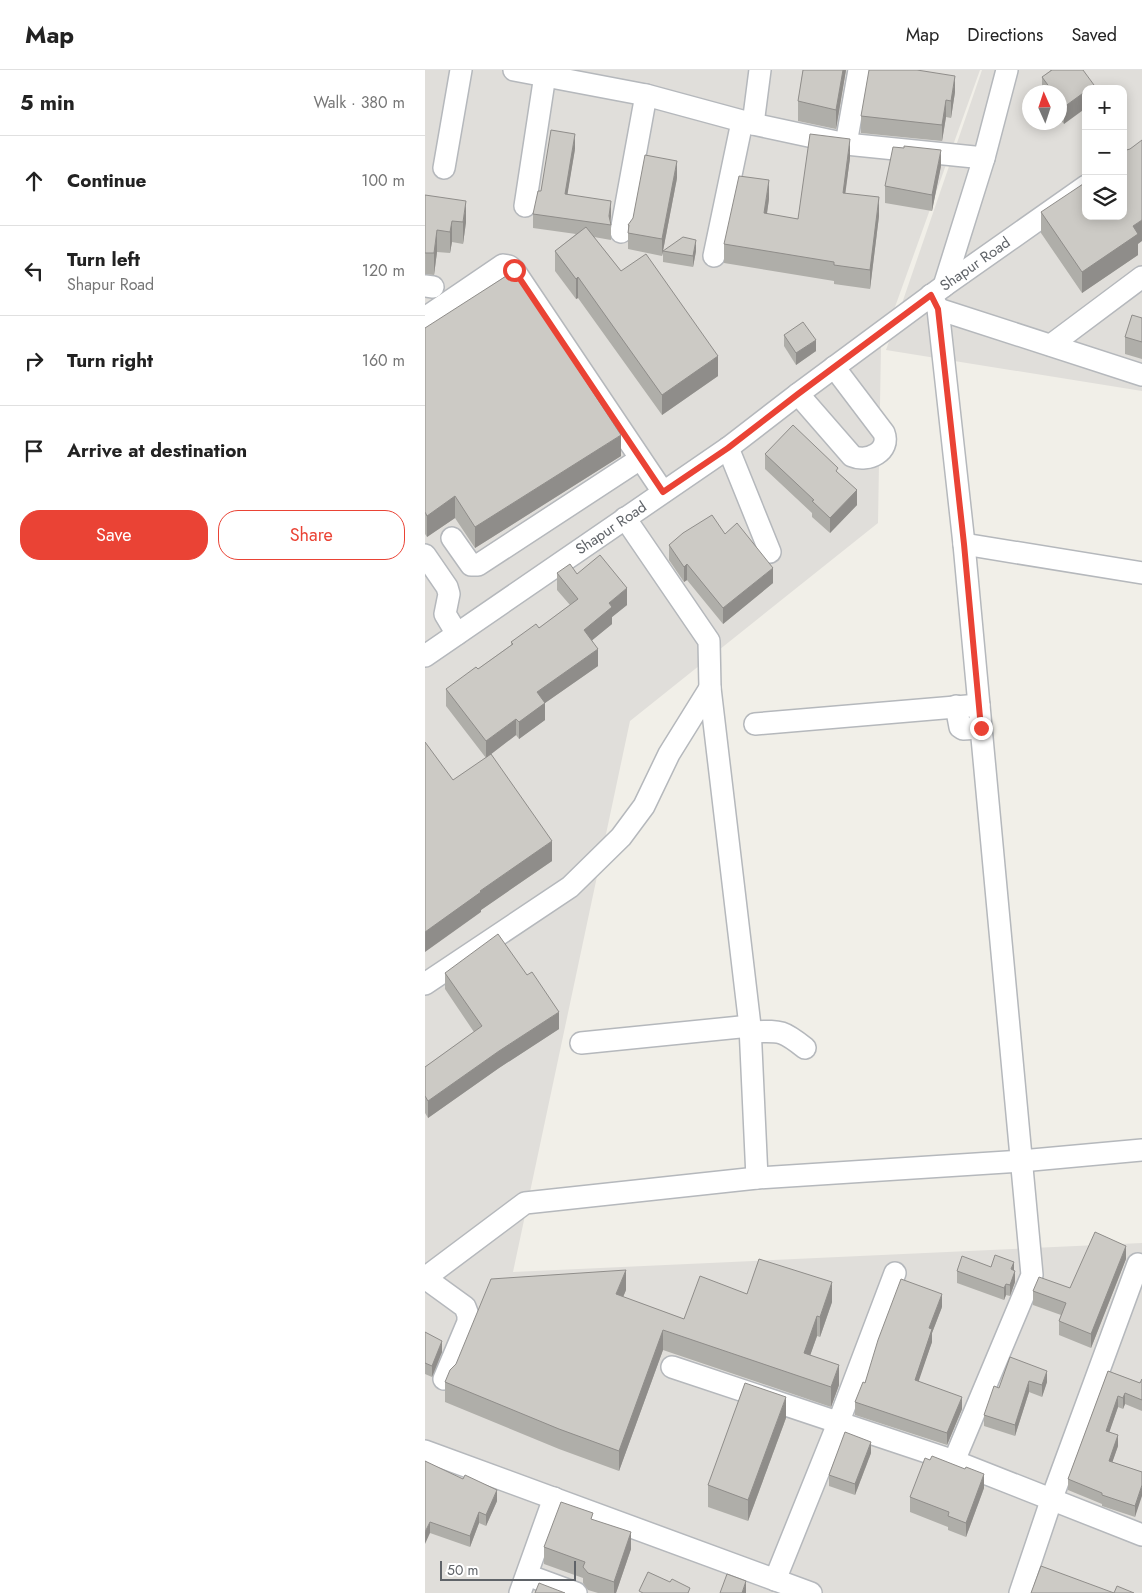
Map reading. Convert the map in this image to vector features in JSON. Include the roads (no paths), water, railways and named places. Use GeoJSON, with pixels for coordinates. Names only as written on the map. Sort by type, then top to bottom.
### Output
{"type":"FeatureCollection","features":[{"type":"Feature","properties":{"kind":"street"},"geometry":{"type":"LineString","coordinates":[[444,168],[461,70]]}},
{"type":"Feature","properties":{"kind":"street"},"geometry":{"type":"LineString","coordinates":[[515,70],[545,75],[571,75],[747,123],[846,144],[984,158]]}},
{"type":"Feature","properties":{"kind":"street"},"geometry":{"type":"LineString","coordinates":[[714,256],[760,70]]}},
{"type":"Feature","properties":{"kind":"street"},"geometry":{"type":"LineString","coordinates":[[846,144],[859,70]]}},
{"type":"Feature","properties":{"kind":"street"},"geometry":{"type":"LineString","coordinates":[[954,1461],[1032,1275],[964,544],[938,297],[984,158],[1007,70]]}},
{"type":"Feature","properties":{"kind":"street"},"geometry":{"type":"LineString","coordinates":[[525,206],[545,75]]}},
{"type":"Feature","properties":{"kind":"street"},"geometry":{"type":"LineString","coordinates":[[621,232],[646,95]]}},
{"type":"Feature","properties":{"kind":"street","name":"Shapur Road"},"geometry":{"type":"LineString","coordinates":[[425,656],[728,448],[834,367],[938,297],[1082,189]]}},
{"type":"Feature","properties":{"kind":"street"},"geometry":{"type":"LineString","coordinates":[[425,318],[503,265],[509,266],[514,270],[663,492]]}},
{"type":"Feature","properties":{"kind":"street"},"geometry":{"type":"LineString","coordinates":[[1051,345],[1142,277]]}},
{"type":"Feature","properties":{"kind":"street"},"geometry":{"type":"LineString","coordinates":[[938,297],[1051,345],[1142,375]]}},
{"type":"Feature","properties":{"kind":"street"},"geometry":{"type":"LineString","coordinates":[[798,394],[852,456],[859,460],[870,458],[885,446],[887,440],[884,433],[834,367]]}},
{"type":"Feature","properties":{"kind":"street"},"geometry":{"type":"LineString","coordinates":[[728,448],[770,552]]}},
{"type":"Feature","properties":{"kind":"street"},"geometry":{"type":"LineString","coordinates":[[452,538],[471,565],[478,565],[640,459]]}},
{"type":"Feature","properties":{"kind":"street"},"geometry":{"type":"LineString","coordinates":[[625,518],[709,641],[710,688],[750,1029],[757,1178]]}},
{"type":"Feature","properties":{"kind":"street"},"geometry":{"type":"LineString","coordinates":[[964,544],[1142,573]]}},
{"type":"Feature","properties":{"kind":"street"},"geometry":{"type":"LineString","coordinates":[[425,555],[447,588],[449,594],[445,614],[457,634]]}},
{"type":"Feature","properties":{"kind":"street"},"geometry":{"type":"LineString","coordinates":[[425,984],[569,887],[621,837],[645,806],[669,754],[710,688]]}},
{"type":"Feature","properties":{"kind":"street"},"geometry":{"type":"LineString","coordinates":[[755,724],[979,705]]}},
{"type":"Feature","properties":{"kind":"street"},"geometry":{"type":"LineString","coordinates":[[956,706],[960,728],[981,728]]}},
{"type":"Feature","properties":{"kind":"street"},"geometry":{"type":"LineString","coordinates":[[581,1043],[750,1029],[777,1031],[788,1035],[805,1048]]}},
{"type":"Feature","properties":{"kind":"street"},"geometry":{"type":"LineString","coordinates":[[444,1379],[468,1322],[468,1315],[465,1307],[425,1278],[525,1203],[757,1178],[1021,1161],[1142,1150]]}},
{"type":"Feature","properties":{"kind":"street"},"geometry":{"type":"LineString","coordinates":[[1020,1593],[1052,1498],[1138,1264]]}},
{"type":"Feature","properties":{"kind":"street"},"geometry":{"type":"LineString","coordinates":[[775,1580],[839,1421],[895,1273]]}},
{"type":"Feature","properties":{"kind":"street"},"geometry":{"type":"LineString","coordinates":[[672,1368],[839,1421],[954,1461],[1142,1535]]}},
{"type":"Feature","properties":{"kind":"street"},"geometry":{"type":"LineString","coordinates":[[425,1451],[811,1593]]}},
{"type":"Feature","properties":{"kind":"street"},"geometry":{"type":"LineString","coordinates":[[555,1498],[523,1584],[577,1593]]}}]}
